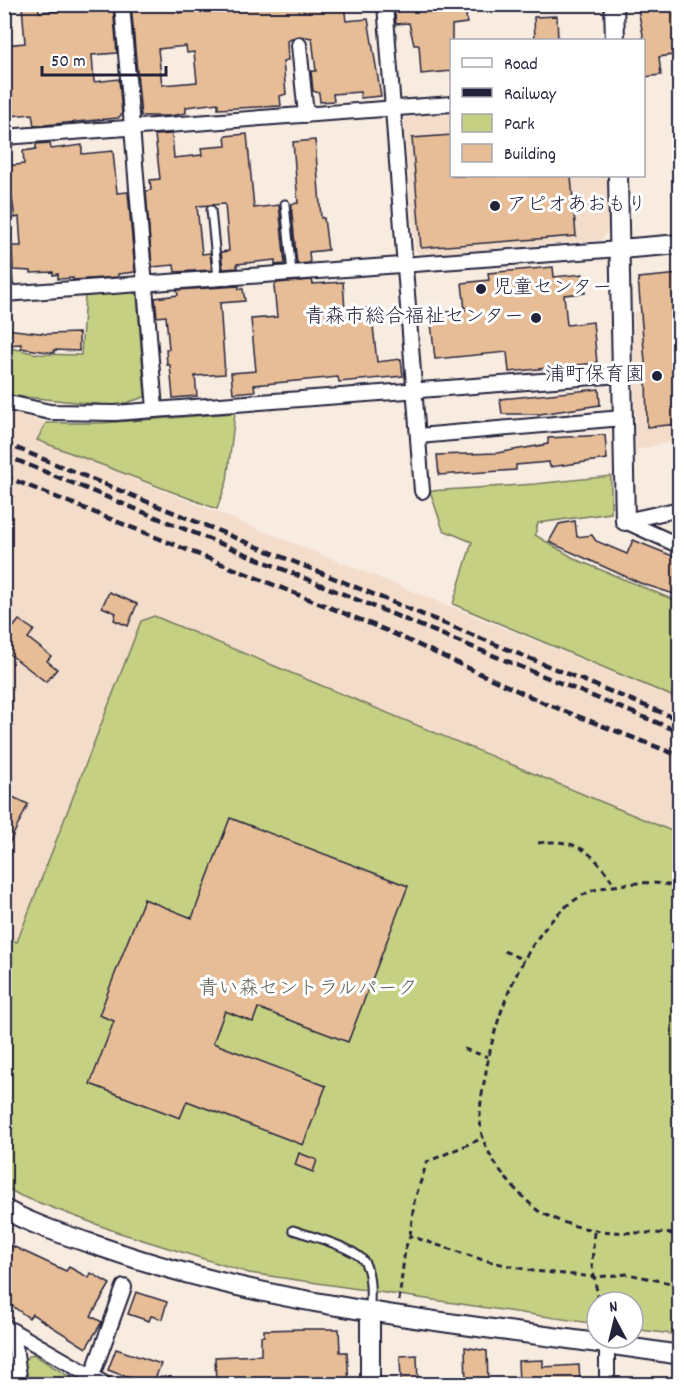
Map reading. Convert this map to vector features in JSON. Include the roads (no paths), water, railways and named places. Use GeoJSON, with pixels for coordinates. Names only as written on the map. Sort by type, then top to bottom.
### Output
{"type":"FeatureCollection","features":[{"type":"Feature","properties":{"kind":"street"},"geometry":{"type":"LineString","coordinates":[[122,4],[155,409]]}},
{"type":"Feature","properties":{"kind":"street"},"geometry":{"type":"LineString","coordinates":[[385,4],[422,491]]}},
{"type":"Feature","properties":{"kind":"street"},"geometry":{"type":"LineString","coordinates":[[614,4],[615,39]]}},
{"type":"Feature","properties":{"kind":"street"},"geometry":{"type":"LineString","coordinates":[[299,45],[306,115]]}},
{"type":"Feature","properties":{"kind":"street"},"geometry":{"type":"LineString","coordinates":[[4,137],[450,104]]}},
{"type":"Feature","properties":{"kind":"street"},"geometry":{"type":"LineString","coordinates":[[618,177],[625,521]]}},
{"type":"Feature","properties":{"kind":"street"},"geometry":{"type":"LineString","coordinates":[[7,294],[680,244]]}},
{"type":"Feature","properties":{"kind":"street"},"geometry":{"type":"LineString","coordinates":[[4,402],[50,412],[80,414],[621,375]]}},
{"type":"Feature","properties":{"kind":"street"},"geometry":{"type":"LineString","coordinates":[[419,436],[622,418]]}},
{"type":"Feature","properties":{"kind":"street"},"geometry":{"type":"LineString","coordinates":[[625,521],[680,509]]}},
{"type":"Feature","properties":{"kind":"street"},"geometry":{"type":"LineString","coordinates":[[625,521],[680,546]]}},
{"type":"Feature","properties":{"kind":"street"},"geometry":{"type":"LineString","coordinates":[[4,1209],[63,1234],[201,1279],[265,1294],[370,1311],[585,1340]]}},
{"type":"Feature","properties":{"kind":"street"},"geometry":{"type":"LineString","coordinates":[[92,1376],[124,1287]]}},
{"type":"Feature","properties":{"kind":"street"},"geometry":{"type":"LineString","coordinates":[[370,1311],[370,1384]]}},
{"type":"Feature","properties":{"kind":"street"},"geometry":{"type":"LineString","coordinates":[[9,1329],[105,1384]]}},
{"type":"Feature","properties":{"kind":"street"},"geometry":{"type":"LineString","coordinates":[[9,1329],[20,1384]]}},
{"type":"Feature","properties":{"kind":"street"},"geometry":{"type":"LineString","coordinates":[[645,1349],[680,1354]]}},
{"type":"Feature","properties":{"kind":"street"},"geometry":{"type":"LineString","coordinates":[[607,1350],[607,1384]]}},
{"type":"Feature","properties":{"kind":"lane"},"geometry":{"type":"LineString","coordinates":[[285,204],[292,273]]}},
{"type":"Feature","properties":{"kind":"lane"},"geometry":{"type":"LineString","coordinates":[[211,210],[218,278]]}},
{"type":"Feature","properties":{"kind":"lane"},"geometry":{"type":"LineString","coordinates":[[4,228],[7,294]]}},
{"type":"Feature","properties":{"kind":"lane"},"geometry":{"type":"LineString","coordinates":[[293,1230],[354,1252],[365,1262],[369,1277],[370,1311]]}},
{"type":"Feature","properties":{"kind":"railway"},"geometry":{"type":"LineString","coordinates":[[4,443],[680,720]]}},
{"type":"Feature","properties":{"kind":"railway"},"geometry":{"type":"LineString","coordinates":[[4,455],[680,732]]}},
{"type":"Feature","properties":{"kind":"railway"},"geometry":{"type":"LineString","coordinates":[[4,476],[388,631],[544,703],[680,756]]}},
{"type":"Feature","properties":{"kind":"place","name":"アピオあおもり"},"geometry":{"type":"Point","coordinates":[495,206]}},
{"type":"Feature","properties":{"kind":"place","name":"児童センター"},"geometry":{"type":"Point","coordinates":[481,289]}},
{"type":"Feature","properties":{"kind":"place","name":"青森市総合福祉センター"},"geometry":{"type":"Point","coordinates":[536,318]}},
{"type":"Feature","properties":{"kind":"place","name":"浦町保育園"},"geometry":{"type":"Point","coordinates":[657,376]}},
{"type":"Feature","properties":{"kind":"park label","name":"青い森セントラルパーク"},"geometry":{"type":"Point","coordinates":[308,990]}}]}
